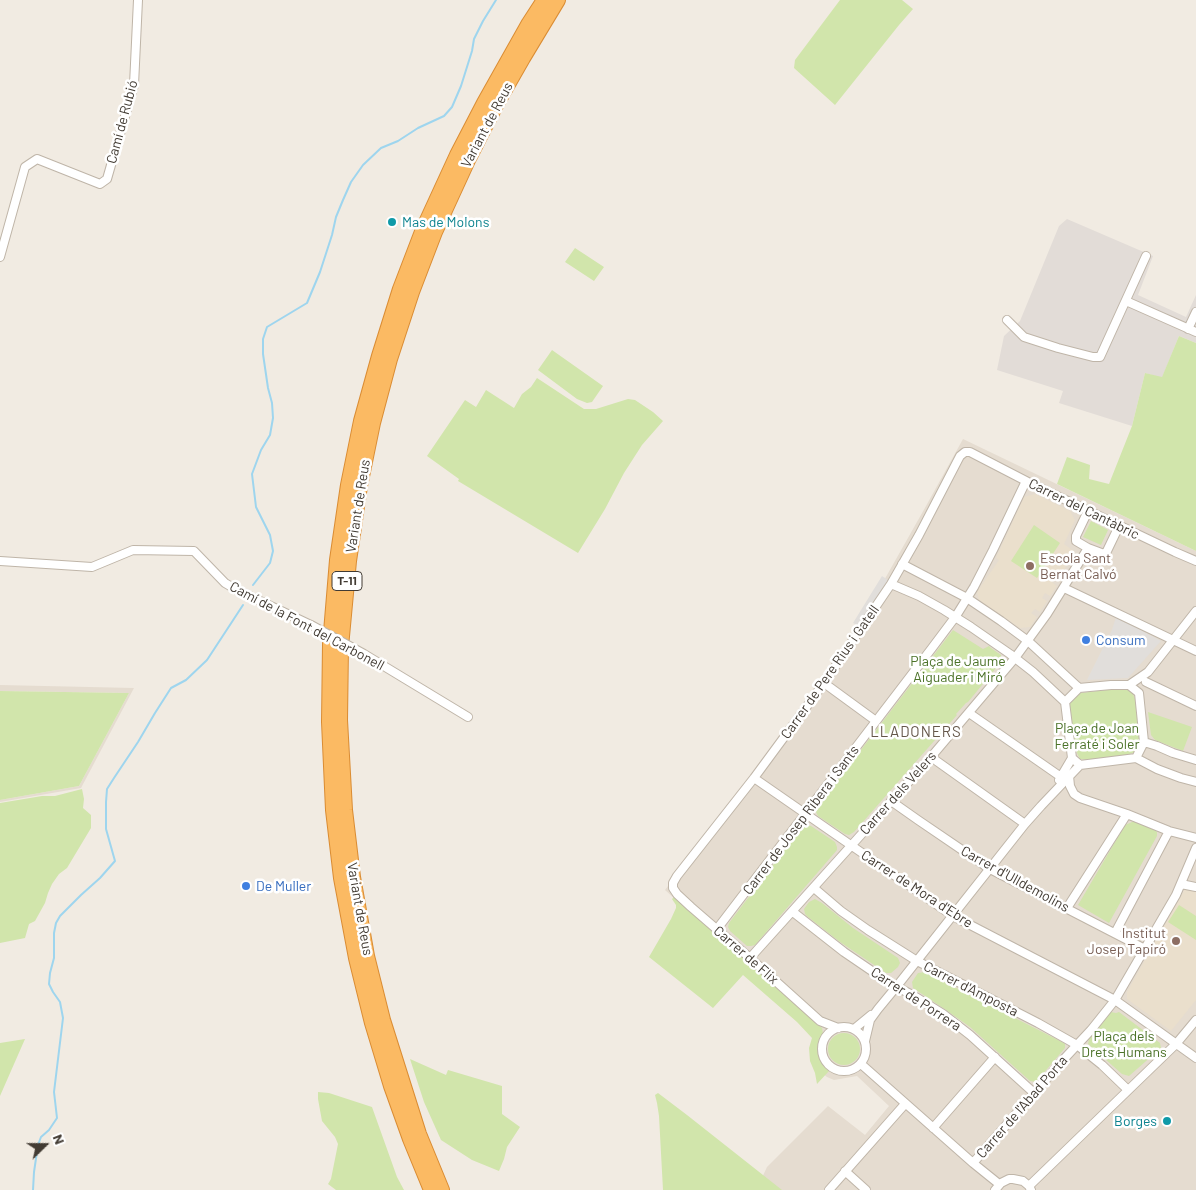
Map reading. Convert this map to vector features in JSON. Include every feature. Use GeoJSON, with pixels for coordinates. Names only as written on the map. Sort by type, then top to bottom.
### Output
{"type":"FeatureCollection","features":[{"type":"Feature","properties":{"kind":"highway","name":"Variant de Reus"},"geometry":{"type":"LineString","coordinates":[[430,1190],[397,1104],[372,1023],[356,958],[341,878],[333,810],[329,722],[330,644],[337,560],[348,485],[361,421],[378,356],[400,289],[423,229],[457,155],[484,103],[544,0]]}},
{"type":"Feature","properties":{"kind":"highway","name":"Variant de Reus"},"geometry":{"type":"LineString","coordinates":[[442,1190],[419,1134],[383,1020],[367,956],[353,877],[345,810],[340,720],[341,647],[349,561],[360,486],[373,423],[390,359],[412,292],[435,232],[469,158],[518,66],[558,0]]}},
{"type":"Feature","properties":{"kind":"highway"},"geometry":{"type":"LineString","coordinates":[[419,1134],[448,1190]]}},
{"type":"Feature","properties":{"kind":"street","name":"Camí de Rubió"},"geometry":{"type":"LineString","coordinates":[[0,257],[25,168],[37,159],[100,184],[107,179],[134,85],[138,0]]}},
{"type":"Feature","properties":{"kind":"street"},"geometry":{"type":"LineString","coordinates":[[1007,320],[1024,337],[1093,357],[1100,357],[1146,256]]}},
{"type":"Feature","properties":{"kind":"street"},"geometry":{"type":"LineString","coordinates":[[1126,301],[1192,331],[1196,312]]}},
{"type":"Feature","properties":{"kind":"street","name":"Carrer de Pere Rius i Gatell"},"geometry":{"type":"LineString","coordinates":[[673,888],[673,883],[677,876],[754,778],[824,683],[891,584],[960,456],[965,452],[973,454]]}},
{"type":"Feature","properties":{"kind":"street","name":"Carrer del Cantàbric"},"geometry":{"type":"LineString","coordinates":[[973,454],[1119,526],[1196,561]]}},
{"type":"Feature","properties":{"kind":"street","name":"Carrer de Josep Ribera i Sants"},"geometry":{"type":"LineString","coordinates":[[717,930],[955,617],[993,550],[1026,481]]}},
{"type":"Feature","properties":{"kind":"street"},"geometry":{"type":"LineString","coordinates":[[1088,511],[1076,536],[1076,541],[1088,548],[1104,554],[1119,526]]}},
{"type":"Feature","properties":{"kind":"street","name":"Carrer dels Velers"},"geometry":{"type":"LineString","coordinates":[[750,958],[931,757],[1015,658],[1064,588],[1088,548]]}},
{"type":"Feature","properties":{"kind":"street","name":"Camí de la Font del Carbonell"},"geometry":{"type":"LineString","coordinates":[[0,561],[92,567],[133,550],[194,551],[216,574],[231,586],[311,625],[364,654],[468,717]]}},
{"type":"Feature","properties":{"kind":"street"},"geometry":{"type":"LineString","coordinates":[[902,564],[967,598],[1001,621],[1028,641],[1079,688]]}},
{"type":"Feature","properties":{"kind":"street"},"geometry":{"type":"LineString","coordinates":[[891,584],[919,596],[991,640],[1033,672],[1064,702],[1072,758],[1041,806]]}},
{"type":"Feature","properties":{"kind":"street"},"geometry":{"type":"LineString","coordinates":[[1064,588],[1196,650]]}},
{"type":"Feature","properties":{"kind":"street"},"geometry":{"type":"LineString","coordinates":[[1064,702],[1079,688],[1129,685],[1148,672],[1196,611]]}},
{"type":"Feature","properties":{"kind":"street"},"geometry":{"type":"LineString","coordinates":[[1136,758],[1144,742],[1140,693],[1146,682],[1148,672]]}},
{"type":"Feature","properties":{"kind":"street"},"geometry":{"type":"LineString","coordinates":[[1146,682],[1196,706]]}},
{"type":"Feature","properties":{"kind":"street"},"geometry":{"type":"LineString","coordinates":[[824,683],[876,721]]}},
{"type":"Feature","properties":{"kind":"street"},"geometry":{"type":"LineString","coordinates":[[1129,685],[1140,693]]}},
{"type":"Feature","properties":{"kind":"street"},"geometry":{"type":"LineString","coordinates":[[969,713],[1061,777]]}},
{"type":"Feature","properties":{"kind":"street"},"geometry":{"type":"LineString","coordinates":[[1144,742],[1196,760]]}},
{"type":"Feature","properties":{"kind":"street"},"geometry":{"type":"LineString","coordinates":[[931,757],[1026,824]]}},
{"type":"Feature","properties":{"kind":"street"},"geometry":{"type":"LineString","coordinates":[[1072,758],[1080,765]]}},
{"type":"Feature","properties":{"kind":"street"},"geometry":{"type":"LineString","coordinates":[[865,1041],[870,1020],[878,1009],[1026,824],[1080,765],[1136,758],[1157,769],[1196,782]]}},
{"type":"Feature","properties":{"kind":"street"},"geometry":{"type":"LineString","coordinates":[[1069,776],[1070,786],[1074,794],[1080,798],[1169,831],[1196,838]]}},
{"type":"Feature","properties":{"kind":"street","name":"Carrer de Mora d'Ebre"},"geometry":{"type":"LineString","coordinates":[[754,778],[953,916],[1115,1000],[1196,1058]]}},
{"type":"Feature","properties":{"kind":"street","name":"Carrer d'Ulldemolins"},"geometry":{"type":"LineString","coordinates":[[891,801],[990,869],[1145,948]]}},
{"type":"Feature","properties":{"kind":"street"},"geometry":{"type":"LineString","coordinates":[[1067,908],[1127,814]]}},
{"type":"Feature","properties":{"kind":"street"},"geometry":{"type":"LineString","coordinates":[[1115,933],[1169,831]]}},
{"type":"Feature","properties":{"kind":"street","name":"Carrer de l'Abad Porta"},"geometry":{"type":"LineString","coordinates":[[973,1163],[1115,1000],[1181,884],[1196,848]]}},
{"type":"Feature","properties":{"kind":"street"},"geometry":{"type":"LineString","coordinates":[[1181,884],[1196,887]]}},
{"type":"Feature","properties":{"kind":"street","name":"Carrer de Flix"},"geometry":{"type":"LineString","coordinates":[[673,888],[691,907],[820,1021],[838,1028]]}},
{"type":"Feature","properties":{"kind":"street","name":"Carrer d'Amposta"},"geometry":{"type":"LineString","coordinates":[[814,888],[841,911],[917,961],[1077,1045],[1102,1065],[1128,1090]]}},
{"type":"Feature","properties":{"kind":"street","name":"Carrer de Porrera"},"geometry":{"type":"LineString","coordinates":[[792,912],[844,952],[888,982],[943,1014],[970,1035],[1034,1093]]}},
{"type":"Feature","properties":{"kind":"street"},"geometry":{"type":"LineString","coordinates":[[854,1029],[878,1009]]}},
{"type":"Feature","properties":{"kind":"street"},"geometry":{"type":"LineString","coordinates":[[860,1064],[973,1163],[997,1187],[1005,1180],[1014,1179],[1023,1181],[1030,1188],[1176,1044],[1196,1020]]}},
{"type":"Feature","properties":{"kind":"street","name":"Carrer de Flix"},"geometry":{"type":"LineString","coordinates":[[820,1021],[827,1036]]}},
{"type":"Feature","properties":{"kind":"street"},"geometry":{"type":"LineString","coordinates":[[838,1028],[854,1029],[865,1041],[867,1051],[865,1058],[855,1068],[846,1071],[830,1066],[824,1057],[822,1049],[824,1040],[832,1031],[838,1028]]}},
{"type":"Feature","properties":{"kind":"street"},"geometry":{"type":"LineString","coordinates":[[933,1128],[995,1058]]}},
{"type":"Feature","properties":{"kind":"street"},"geometry":{"type":"LineString","coordinates":[[829,1190],[905,1104]]}},
{"type":"Feature","properties":{"kind":"street"},"geometry":{"type":"LineString","coordinates":[[845,1171],[866,1190]]}},
{"type":"Feature","properties":{"kind":"shaded area"},"geometry":{"type":"Polygon","coordinates":[[[1067,219],[1153,256],[1138,295],[1186,317],[1196,295],[1196,343],[1179,336],[1162,378],[1145,373],[1132,426],[1059,403],[1063,391],[997,370],[1004,336],[1020,321],[1059,226],[1067,219]]]}},
{"type":"Feature","properties":{"kind":"shaded area"},"geometry":{"type":"Polygon","coordinates":[[[963,439],[1196,551],[1196,1190],[764,1190],[760,1182],[767,1167],[828,1106],[865,1135],[889,1106],[857,1076],[834,1080],[821,1072],[808,1020],[665,890],[843,653],[963,439]]]}},
{"type":"Feature","properties":{"kind":"shaded area","name":"Escola Sant Bernat Calvó"},"geometry":{"type":"Polygon","coordinates":[[[1035,494],[1070,511],[1075,520],[1064,544],[1075,552],[1062,573],[1064,575],[1061,581],[1055,577],[1052,582],[1057,586],[1050,596],[1045,593],[1042,598],[1047,601],[1040,612],[1035,609],[1031,613],[1037,617],[1030,627],[1020,628],[979,600],[977,592],[999,560],[996,558],[1024,497],[1035,494]]]}},
{"type":"Feature","properties":{"kind":"shaded area"},"geometry":{"type":"Polygon","coordinates":[[[882,576],[888,580],[859,626],[853,623],[882,576]]]}},
{"type":"Feature","properties":{"kind":"shaded area"},"geometry":{"type":"Polygon","coordinates":[[[1116,617],[1161,641],[1128,678],[1087,680],[1112,630],[1116,617]]]}},
{"type":"Feature","properties":{"kind":"shaded area"},"geometry":{"type":"Polygon","coordinates":[[[0,685],[134,688],[81,788],[0,802],[0,800],[79,786],[129,693],[0,691],[0,685]]]}},
{"type":"Feature","properties":{"kind":"shaded area","name":"Institut Josep Tapiró"},"geometry":{"type":"Polygon","coordinates":[[[1186,887],[1196,889],[1196,1000],[1171,1031],[1127,999],[1127,992],[1186,887]]]}},
{"type":"Feature","properties":{"kind":"green space"},"geometry":{"type":"Polygon","coordinates":[[[840,0],[902,0],[913,9],[835,105],[794,68],[795,60],[840,0]]]}},
{"type":"Feature","properties":{"kind":"green space"},"geometry":{"type":"Polygon","coordinates":[[[575,248],[604,267],[594,281],[565,262],[575,248]]]}},
{"type":"Feature","properties":{"kind":"green space"},"geometry":{"type":"Polygon","coordinates":[[[1179,336],[1196,343],[1196,551],[1057,484],[1067,457],[1090,465],[1089,479],[1109,484],[1132,426],[1145,373],[1162,377],[1179,336]]]}},
{"type":"Feature","properties":{"kind":"green space"},"geometry":{"type":"Polygon","coordinates":[[[552,350],[603,386],[592,402],[587,403],[577,399],[538,370],[552,350]]]}},
{"type":"Feature","properties":{"kind":"green space"},"geometry":{"type":"Polygon","coordinates":[[[537,378],[584,409],[596,409],[628,399],[635,400],[663,421],[642,445],[578,553],[458,481],[459,479],[427,456],[465,400],[476,407],[486,390],[514,408],[522,394],[531,387],[537,378]]]}},
{"type":"Feature","properties":{"kind":"green space"},"geometry":{"type":"Polygon","coordinates":[[[1091,521],[1108,530],[1101,545],[1083,537],[1091,521]]]}},
{"type":"Feature","properties":{"kind":"green space"},"geometry":{"type":"Polygon","coordinates":[[[1034,525],[1060,543],[1037,578],[1011,561],[1034,525]]]}},
{"type":"Feature","properties":{"kind":"green space","name":"Plaça de Jaume Aiguader i Miró"},"geometry":{"type":"Polygon","coordinates":[[[953,630],[983,649],[989,646],[1001,655],[1001,662],[854,832],[849,835],[845,834],[818,816],[816,812],[817,807],[953,630]]]}},
{"type":"Feature","properties":{"kind":"green space","name":"Plaça de Joan Ferraté i Soler"},"geometry":{"type":"Polygon","coordinates":[[[1123,688],[1132,692],[1136,701],[1140,744],[1135,752],[1127,755],[1090,760],[1080,759],[1077,753],[1069,709],[1071,699],[1081,693],[1123,688]]]}},
{"type":"Feature","properties":{"kind":"green space"},"geometry":{"type":"Polygon","coordinates":[[[0,691],[129,693],[79,786],[0,800],[0,691]]]}},
{"type":"Feature","properties":{"kind":"green space"},"geometry":{"type":"Polygon","coordinates":[[[1148,712],[1192,727],[1183,751],[1155,740],[1151,735],[1148,712]]]}},
{"type":"Feature","properties":{"kind":"green space"},"geometry":{"type":"Polygon","coordinates":[[[82,789],[83,808],[91,815],[91,828],[67,868],[59,874],[52,884],[45,903],[35,921],[29,924],[25,938],[0,943],[0,803],[42,796],[55,796],[82,789]]]}},
{"type":"Feature","properties":{"kind":"green space"},"geometry":{"type":"Polygon","coordinates":[[[1137,822],[1154,829],[1157,832],[1157,836],[1109,923],[1078,905],[1125,825],[1137,822]]]}},
{"type":"Feature","properties":{"kind":"green space"},"geometry":{"type":"Polygon","coordinates":[[[806,825],[811,826],[835,842],[837,850],[755,945],[747,946],[730,931],[729,923],[802,827],[806,825]]]}},
{"type":"Feature","properties":{"kind":"green space"},"geometry":{"type":"Polygon","coordinates":[[[675,896],[822,1028],[823,1034],[819,1053],[829,1071],[817,1084],[810,1061],[809,1048],[812,1038],[797,1022],[743,975],[713,1008],[649,957],[676,908],[672,899],[675,896]]]}},
{"type":"Feature","properties":{"kind":"green space"},"geometry":{"type":"Polygon","coordinates":[[[815,899],[853,928],[898,958],[900,963],[898,967],[891,973],[886,973],[840,942],[808,917],[804,909],[809,902],[815,899]]]}},
{"type":"Feature","properties":{"kind":"green space"},"geometry":{"type":"Polygon","coordinates":[[[1179,905],[1196,916],[1196,940],[1168,922],[1179,905]]]}},
{"type":"Feature","properties":{"kind":"green space"},"geometry":{"type":"Polygon","coordinates":[[[925,972],[1062,1042],[1065,1044],[1065,1048],[1036,1082],[1030,1081],[970,1027],[913,988],[912,982],[918,973],[925,972]]]}},
{"type":"Feature","properties":{"kind":"green space","name":"Plaça dels Drets Humans"},"geometry":{"type":"Polygon","coordinates":[[[1111,1012],[1119,1012],[1160,1043],[1161,1048],[1129,1076],[1122,1074],[1088,1044],[1089,1039],[1111,1012]]]}},
{"type":"Feature","properties":{"kind":"green space"},"geometry":{"type":"Polygon","coordinates":[[[844,1033],[850,1034],[855,1038],[859,1043],[859,1055],[855,1060],[850,1064],[844,1065],[838,1064],[833,1060],[829,1055],[828,1049],[829,1043],[833,1038],[838,1034],[844,1033]]]}},
{"type":"Feature","properties":{"kind":"green space"},"geometry":{"type":"Polygon","coordinates":[[[25,1039],[0,1096],[0,1043],[25,1039]]]}},
{"type":"Feature","properties":{"kind":"green space"},"geometry":{"type":"Polygon","coordinates":[[[410,1059],[446,1075],[448,1070],[502,1086],[502,1114],[520,1127],[507,1147],[499,1171],[472,1160],[441,1140],[424,1102],[410,1059]]]}},
{"type":"Feature","properties":{"kind":"green space"},"geometry":{"type":"Polygon","coordinates":[[[318,1092],[329,1093],[372,1107],[397,1177],[404,1190],[336,1190],[328,1184],[331,1179],[338,1144],[335,1137],[322,1121],[318,1092]]]}},
{"type":"Feature","properties":{"kind":"green space"},"geometry":{"type":"Polygon","coordinates":[[[658,1093],[782,1190],[663,1190],[659,1116],[655,1095],[658,1093]]]}},
{"type":"Feature","properties":{"kind":"waterway"},"geometry":{"type":"LineString","coordinates":[[253,585],[270,563],[273,551],[270,535],[256,507],[252,474],[261,450],[270,435],[273,418],[263,354],[263,339],[267,327],[307,303],[320,272],[336,217],[351,182],[363,165],[381,148],[444,116],[452,107],[461,86],[474,39],[496,0]]}},
{"type":"Feature","properties":{"kind":"waterway"},"geometry":{"type":"LineString","coordinates":[[33,1190],[38,1145],[41,1137],[49,1130],[57,1118],[54,1092],[63,1018],[60,1002],[49,984],[54,958],[56,923],[60,916],[115,861],[106,829],[107,789],[171,688],[186,680],[207,660],[243,605]]}},
{"type":"Feature","properties":{"kind":"place","name":"Mas de Molons"},"geometry":{"type":"Point","coordinates":[392,222]}},
{"type":"Feature","properties":{"kind":"place","name":"Escola Sant Bernat Calvó"},"geometry":{"type":"Point","coordinates":[1030,566]}},
{"type":"Feature","properties":{"kind":"place","name":"Consum"},"geometry":{"type":"Point","coordinates":[1086,640]}},
{"type":"Feature","properties":{"kind":"place","name":"De Muller"},"geometry":{"type":"Point","coordinates":[246,886]}},
{"type":"Feature","properties":{"kind":"place","name":"Institut Josep Tapiró"},"geometry":{"type":"Point","coordinates":[1176,941]}},
{"type":"Feature","properties":{"kind":"place","name":"Borges"},"geometry":{"type":"Point","coordinates":[1167,1121]}},
{"type":"Feature","properties":{"kind":"district","name":"LLADONERS"},"geometry":{"type":"Point","coordinates":[916,732]}}]}
